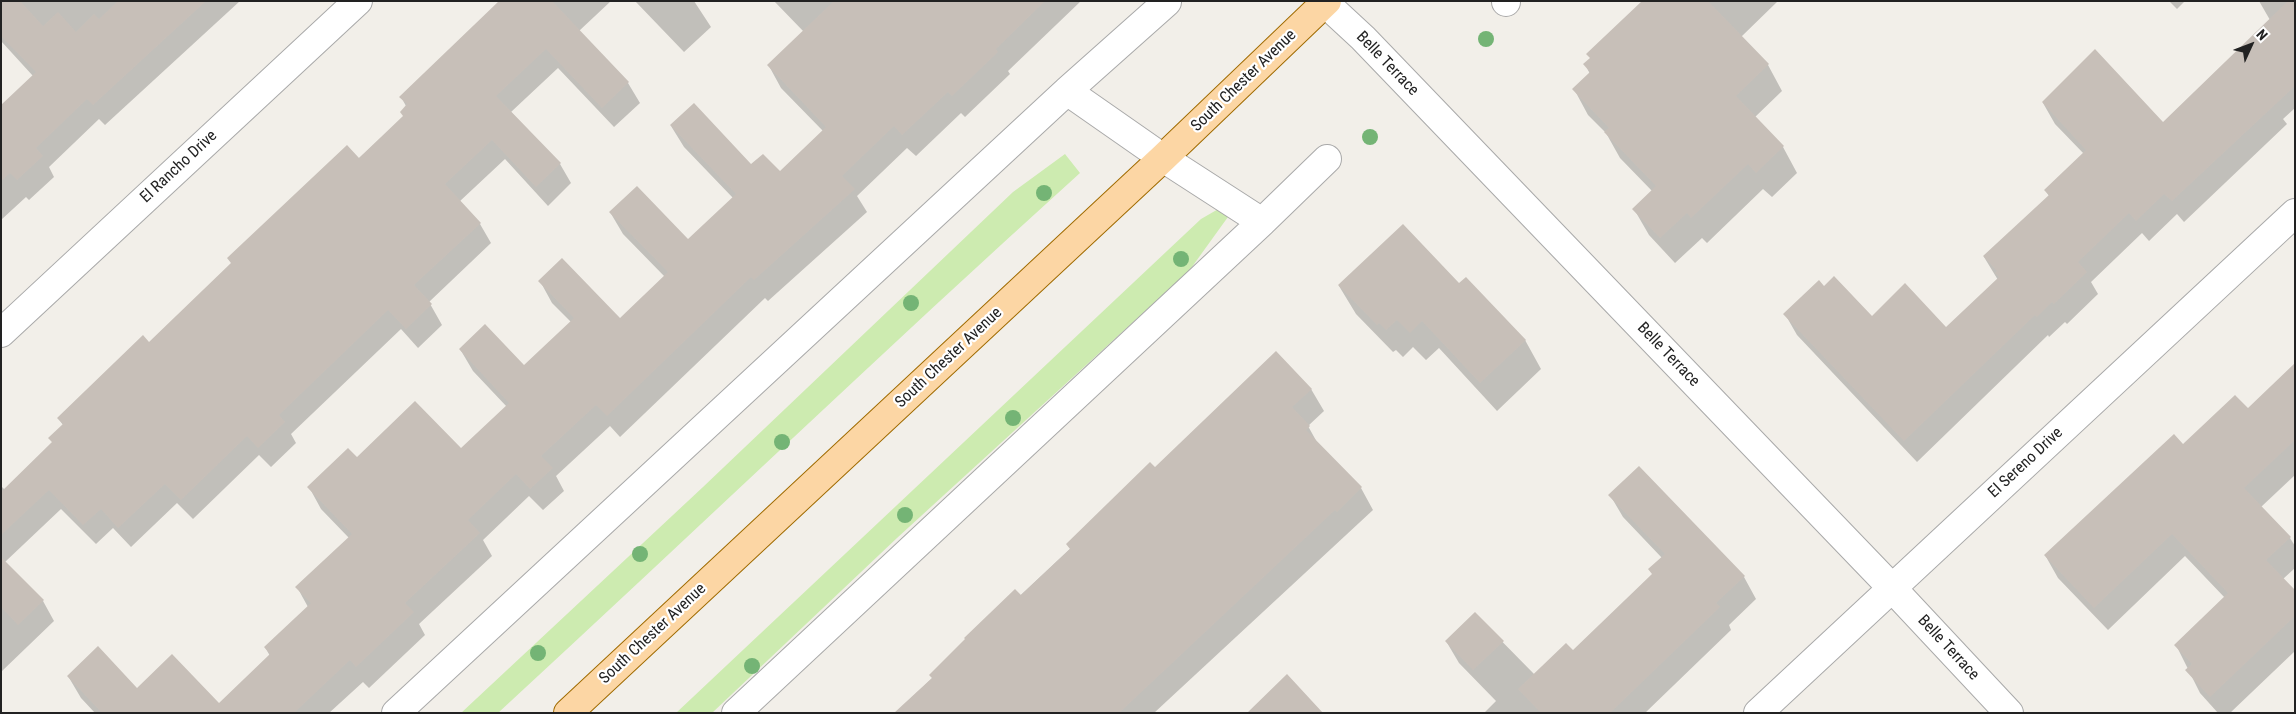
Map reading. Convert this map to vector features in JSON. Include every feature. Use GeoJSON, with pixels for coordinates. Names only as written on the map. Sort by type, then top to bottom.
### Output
{"type":"FeatureCollection","features":[{"type":"Feature","properties":{"kind":"main road","name":"South Chester Avenue"},"geometry":{"type":"LineString","coordinates":[[568,713],[1163,158],[1325,2]]}},
{"type":"Feature","properties":{"kind":"street","name":"El Rancho Drive"},"geometry":{"type":"LineString","coordinates":[[1,333],[358,1]]}},
{"type":"Feature","properties":{"kind":"street"},"geometry":{"type":"LineString","coordinates":[[396,713],[1067,91],[1168,2]]}},
{"type":"Feature","properties":{"kind":"street","name":"Belle Terrace"},"geometry":{"type":"LineString","coordinates":[[1325,2],[1363,38],[1892,588],[2009,713]]}},
{"type":"Feature","properties":{"kind":"street"},"geometry":{"type":"LineString","coordinates":[[1067,91],[1163,158],[1262,222]]}},
{"type":"Feature","properties":{"kind":"street"},"geometry":{"type":"LineString","coordinates":[[736,713],[1327,160]]}},
{"type":"Feature","properties":{"kind":"street","name":"El Sereno Drive"},"geometry":{"type":"LineString","coordinates":[[1758,713],[2295,213]]}},
{"type":"Feature","properties":{"kind":"green space"},"geometry":{"type":"Polygon","coordinates":[[[1065,154],[1080,173],[933,307],[498,713],[461,713],[703,487],[1013,192],[1065,154]]]}},
{"type":"Feature","properties":{"kind":"green space"},"geometry":{"type":"Polygon","coordinates":[[[1227,204],[1233,210],[1189,271],[897,538],[712,713],[676,713],[1201,219],[1227,204]]]}},
{"type":"Feature","properties":{"kind":"building"},"geometry":{"type":"Polygon","coordinates":[[[1,1],[20,1],[43,26],[58,12],[76,32],[94,14],[99,19],[118,1],[206,1],[93,105],[87,99],[36,148],[43,156],[17,180],[10,173],[1,181],[1,105],[36,72],[1,36],[1,1]]]}},
{"type":"Feature","properties":{"kind":"building"},"geometry":{"type":"Polygon","coordinates":[[[499,1],[552,1],[629,82],[602,108],[546,49],[496,96],[561,163],[536,187],[492,140],[445,184],[481,223],[414,285],[432,304],[406,329],[388,310],[279,415],[285,422],[258,448],[247,436],[181,500],[165,484],[118,528],[101,509],[83,525],[49,490],[1,535],[1,492],[52,442],[48,438],[63,424],[57,418],[143,335],[149,342],[231,263],[227,258],[347,145],[359,158],[403,116],[400,112],[407,104],[399,97],[499,1]]]}},
{"type":"Feature","properties":{"kind":"building"},"geometry":{"type":"Polygon","coordinates":[[[834,1],[1045,1],[996,49],[998,52],[952,96],[948,92],[902,135],[894,126],[842,176],[855,189],[754,280],[751,277],[607,416],[596,405],[541,456],[553,468],[530,489],[516,474],[468,520],[480,533],[405,603],[414,612],[356,667],[350,660],[294,713],[102,713],[67,676],[98,646],[137,688],[172,654],[219,703],[270,654],[264,647],[311,603],[295,587],[352,534],[307,487],[348,448],[357,457],[415,401],[461,448],[509,403],[459,349],[485,324],[524,365],[574,318],[538,281],[562,258],[620,318],[668,272],[609,212],[637,186],[688,239],[736,194],[670,125],[694,103],[751,164],[763,154],[780,171],[826,127],[767,65],[834,1]]]}},
{"type":"Feature","properties":{"kind":"building"},"geometry":{"type":"Polygon","coordinates":[[[1642,1],[1708,1],[1769,64],[1736,96],[1784,146],[1756,173],[1748,164],[1691,218],[1687,213],[1660,238],[1632,209],[1656,186],[1604,132],[1609,128],[1572,89],[1590,72],[1583,64],[1590,58],[1586,54],[1642,1]]]}},
{"type":"Feature","properties":{"kind":"building"},"geometry":{"type":"Polygon","coordinates":[[[2288,1],[2295,1],[2295,86],[2172,201],[2164,194],[2136,221],[2129,213],[2078,262],[2087,272],[2054,304],[2052,302],[2037,317],[2035,315],[1904,441],[1783,314],[1819,280],[1824,286],[1834,276],[1872,316],[1905,283],[1946,327],[1999,277],[1995,273],[1997,271],[1983,256],[2049,195],[2044,190],[2086,150],[2042,102],[2095,49],[2163,122],[2288,1]]]}},
{"type":"Feature","properties":{"kind":"building"},"geometry":{"type":"Polygon","coordinates":[[[1403,224],[1459,283],[1466,277],[1526,340],[1480,383],[1422,321],[1410,333],[1397,320],[1386,330],[1379,323],[1377,325],[1338,285],[1403,224]]]}},
{"type":"Feature","properties":{"kind":"building"},"geometry":{"type":"Polygon","coordinates":[[[1276,351],[1312,389],[1292,407],[1310,426],[1306,430],[1362,487],[1337,512],[1335,510],[1119,713],[894,713],[932,678],[929,675],[1015,589],[1021,595],[1070,549],[1066,544],[1150,462],[1155,467],[1276,351]]]}},
{"type":"Feature","properties":{"kind":"building"},"geometry":{"type":"Polygon","coordinates":[[[2295,363],[2295,440],[2244,488],[2291,537],[2266,560],[2295,590],[2295,616],[2210,697],[2185,670],[2192,664],[2174,645],[2228,593],[2172,534],[2094,608],[2044,555],[2174,434],[2183,444],[2235,395],[2248,408],[2295,363]]]}},
{"type":"Feature","properties":{"kind":"building"},"geometry":{"type":"Polygon","coordinates":[[[1639,466],[1745,576],[1716,603],[1720,607],[1610,713],[1541,713],[1518,689],[1566,643],[1573,650],[1652,574],[1648,569],[1665,554],[1608,495],[1639,466]]]}},
{"type":"Feature","properties":{"kind":"building"},"geometry":{"type":"Polygon","coordinates":[[[1,557],[44,600],[18,625],[1,607],[1,557]]]}},
{"type":"Feature","properties":{"kind":"building"},"geometry":{"type":"Polygon","coordinates":[[[1475,612],[1504,641],[1473,670],[1445,641],[1475,612]]]}},
{"type":"Feature","properties":{"kind":"building"},"geometry":{"type":"Polygon","coordinates":[[[1287,674],[1323,713],[1247,713],[1287,674]]]}}]}
